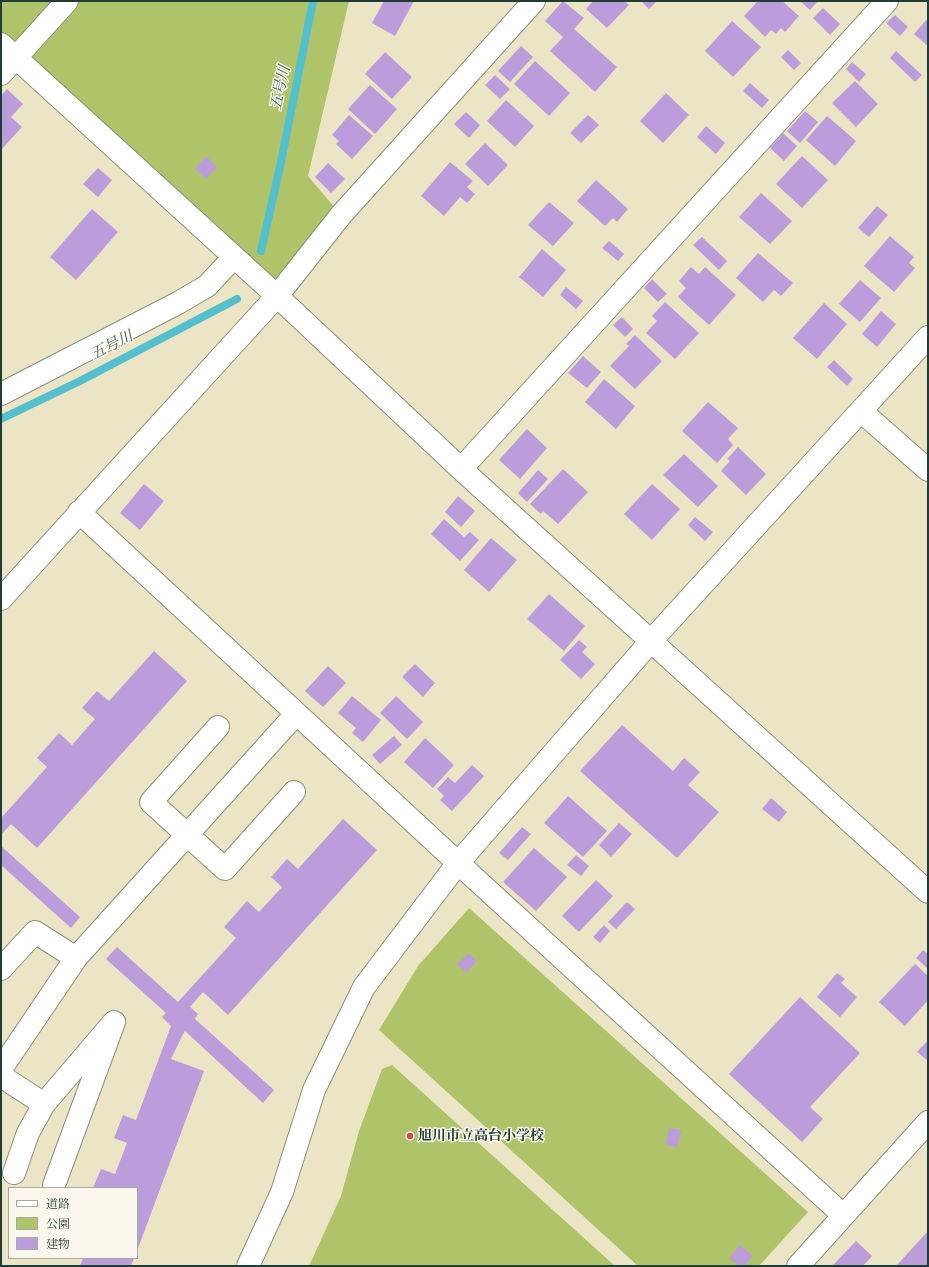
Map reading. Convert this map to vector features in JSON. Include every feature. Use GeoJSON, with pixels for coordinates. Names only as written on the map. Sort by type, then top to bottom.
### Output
{"type":"FeatureCollection","features":[{"type":"Feature","properties":{"kind":"street"},"geometry":{"type":"LineString","coordinates":[[1,74],[8,51],[67,1]]}},
{"type":"Feature","properties":{"kind":"street"},"geometry":{"type":"LineString","coordinates":[[1,599],[277,296],[341,215],[534,1]]}},
{"type":"Feature","properties":{"kind":"street"},"geometry":{"type":"LineString","coordinates":[[461,469],[887,1]]}},
{"type":"Feature","properties":{"kind":"street"},"geometry":{"type":"LineString","coordinates":[[8,51],[277,296],[461,469],[928,892]]}},
{"type":"Feature","properties":{"kind":"street"},"geometry":{"type":"LineString","coordinates":[[1,394],[201,290],[207,286],[234,257]]}},
{"type":"Feature","properties":{"kind":"street"},"geometry":{"type":"LineString","coordinates":[[248,1266],[282,1192],[314,1090],[364,987],[458,864],[651,641],[862,412],[928,337]]}},
{"type":"Feature","properties":{"kind":"street"},"geometry":{"type":"LineString","coordinates":[[862,412],[928,470]]}},
{"type":"Feature","properties":{"kind":"street"},"geometry":{"type":"LineString","coordinates":[[79,512],[458,864],[843,1216]]}},
{"type":"Feature","properties":{"kind":"street"},"geometry":{"type":"LineString","coordinates":[[1,1069],[76,958],[296,714]]}},
{"type":"Feature","properties":{"kind":"street"},"geometry":{"type":"LineString","coordinates":[[218,728],[151,802],[225,869],[294,792]]}},
{"type":"Feature","properties":{"kind":"street"},"geometry":{"type":"LineString","coordinates":[[1,969],[35,932],[76,958]]}},
{"type":"Feature","properties":{"kind":"street"},"geometry":{"type":"LineString","coordinates":[[14,1173],[28,1133],[44,1104],[114,1022],[54,1185]]}},
{"type":"Feature","properties":{"kind":"street"},"geometry":{"type":"LineString","coordinates":[[1,1076],[44,1104]]}},
{"type":"Feature","properties":{"kind":"street"},"geometry":{"type":"LineString","coordinates":[[798,1266],[928,1122]]}},
{"type":"Feature","properties":{"kind":"green space"},"geometry":{"type":"Polygon","coordinates":[[[1,1],[349,1],[308,176],[341,215],[277,296],[1,46],[1,1]]]}},
{"type":"Feature","properties":{"kind":"green space"},"geometry":{"type":"Polygon","coordinates":[[[469,908],[808,1212],[759,1266],[638,1266],[379,1030],[418,966],[469,908]]]}},
{"type":"Feature","properties":{"kind":"green space","name":"旭川市立高台小学校"},"geometry":{"type":"Polygon","coordinates":[[[392,1065],[615,1266],[309,1266],[341,1196],[359,1131],[382,1069],[392,1065]]]}},
{"type":"Feature","properties":{"kind":"building"},"geometry":{"type":"Polygon","coordinates":[[[384,1],[414,1],[395,36],[372,23],[384,1]]]}},
{"type":"Feature","properties":{"kind":"building"},"geometry":{"type":"Polygon","coordinates":[[[563,1],[584,18],[574,29],[617,67],[595,92],[550,51],[563,37],[545,21],[563,1]]]}},
{"type":"Feature","properties":{"kind":"building"},"geometry":{"type":"Polygon","coordinates":[[[593,1],[624,1],[629,5],[607,28],[586,9],[593,1]]]}},
{"type":"Feature","properties":{"kind":"building"},"geometry":{"type":"Polygon","coordinates":[[[641,1],[657,1],[649,9],[641,1]]]}},
{"type":"Feature","properties":{"kind":"building"},"geometry":{"type":"Polygon","coordinates":[[[758,1],[782,1],[799,16],[785,32],[781,28],[776,34],[771,30],[765,37],[744,16],[758,1]]]}},
{"type":"Feature","properties":{"kind":"building"},"geometry":{"type":"Polygon","coordinates":[[[800,1],[818,1],[810,10],[800,1]]]}},
{"type":"Feature","properties":{"kind":"building"},"geometry":{"type":"Polygon","coordinates":[[[823,8],[840,24],[830,35],[813,18],[823,8]]]}},
{"type":"Feature","properties":{"kind":"building"},"geometry":{"type":"Polygon","coordinates":[[[895,15],[908,27],[900,36],[886,23],[895,15]]]}},
{"type":"Feature","properties":{"kind":"building"},"geometry":{"type":"Polygon","coordinates":[[[928,18],[928,46],[914,34],[928,18]]]}},
{"type":"Feature","properties":{"kind":"building"},"geometry":{"type":"Polygon","coordinates":[[[732,21],[761,47],[733,77],[705,51],[732,21]]]}},
{"type":"Feature","properties":{"kind":"building"},"geometry":{"type":"Polygon","coordinates":[[[521,46],[533,57],[510,82],[498,71],[521,46]]]}},
{"type":"Feature","properties":{"kind":"building"},"geometry":{"type":"Polygon","coordinates":[[[788,50],[801,63],[794,70],[781,57],[788,50]]]}},
{"type":"Feature","properties":{"kind":"building"},"geometry":{"type":"Polygon","coordinates":[[[896,51],[922,75],[915,82],[890,58],[896,51]]]}},
{"type":"Feature","properties":{"kind":"building"},"geometry":{"type":"Polygon","coordinates":[[[385,52],[412,77],[392,99],[365,74],[385,52]]]}},
{"type":"Feature","properties":{"kind":"building"},"geometry":{"type":"Polygon","coordinates":[[[535,61],[570,93],[549,116],[514,84],[535,61]]]}},
{"type":"Feature","properties":{"kind":"building"},"geometry":{"type":"Polygon","coordinates":[[[852,62],[866,74],[859,82],[846,69],[852,62]]]}},
{"type":"Feature","properties":{"kind":"building"},"geometry":{"type":"Polygon","coordinates":[[[495,75],[510,89],[500,99],[485,85],[495,75]]]}},
{"type":"Feature","properties":{"kind":"building"},"geometry":{"type":"Polygon","coordinates":[[[855,81],[878,104],[856,127],[832,103],[855,81]]]}},
{"type":"Feature","properties":{"kind":"building"},"geometry":{"type":"Polygon","coordinates":[[[750,83],[769,100],[762,108],[743,91],[750,83]]]}},
{"type":"Feature","properties":{"kind":"building"},"geometry":{"type":"Polygon","coordinates":[[[370,85],[397,109],[375,134],[348,109],[370,85]]]}},
{"type":"Feature","properties":{"kind":"building"},"geometry":{"type":"Polygon","coordinates":[[[7,89],[23,104],[11,117],[22,127],[1,150],[1,96],[7,89]]]}},
{"type":"Feature","properties":{"kind":"building"},"geometry":{"type":"Polygon","coordinates":[[[666,93],[689,115],[663,143],[640,121],[666,93]]]}},
{"type":"Feature","properties":{"kind":"building"},"geometry":{"type":"Polygon","coordinates":[[[506,100],[534,126],[515,147],[487,121],[506,100]]]}},
{"type":"Feature","properties":{"kind":"building"},"geometry":{"type":"Polygon","coordinates":[[[805,111],[818,122],[800,143],[787,131],[805,111]]]}},
{"type":"Feature","properties":{"kind":"building"},"geometry":{"type":"Polygon","coordinates":[[[466,112],[480,125],[469,138],[454,124],[466,112]]]}},
{"type":"Feature","properties":{"kind":"building"},"geometry":{"type":"Polygon","coordinates":[[[349,115],[373,136],[352,159],[336,144],[339,141],[332,135],[349,115]]]}},
{"type":"Feature","properties":{"kind":"building"},"geometry":{"type":"Polygon","coordinates":[[[588,115],[599,125],[581,143],[570,133],[588,115]]]}},
{"type":"Feature","properties":{"kind":"building"},"geometry":{"type":"Polygon","coordinates":[[[827,116],[856,141],[835,166],[806,140],[827,116]]]}},
{"type":"Feature","properties":{"kind":"building"},"geometry":{"type":"Polygon","coordinates":[[[706,126],[725,143],[716,154],[697,137],[706,126]]]}},
{"type":"Feature","properties":{"kind":"building"},"geometry":{"type":"Polygon","coordinates":[[[783,133],[797,146],[784,161],[770,148],[783,133]]]}},
{"type":"Feature","properties":{"kind":"building"},"geometry":{"type":"Polygon","coordinates":[[[485,143],[508,165],[488,186],[465,164],[485,143]]]}},
{"type":"Feature","properties":{"kind":"building"},"geometry":{"type":"Polygon","coordinates":[[[206,156],[217,167],[206,179],[195,169],[206,156]]]}},
{"type":"Feature","properties":{"kind":"building"},"geometry":{"type":"Polygon","coordinates":[[[802,156],[828,180],[802,208],[776,184],[802,156]]]}},
{"type":"Feature","properties":{"kind":"building"},"geometry":{"type":"Polygon","coordinates":[[[450,162],[473,181],[467,187],[475,194],[467,203],[460,197],[444,216],[421,196],[450,162]]]}},
{"type":"Feature","properties":{"kind":"building"},"geometry":{"type":"Polygon","coordinates":[[[328,163],[345,179],[331,193],[315,177],[328,163]]]}},
{"type":"Feature","properties":{"kind":"building"},"geometry":{"type":"Polygon","coordinates":[[[98,168],[112,180],[98,197],[83,184],[98,168]]]}},
{"type":"Feature","properties":{"kind":"building"},"geometry":{"type":"Polygon","coordinates":[[[596,180],[628,209],[617,222],[613,218],[605,226],[577,201],[596,180]]]}},
{"type":"Feature","properties":{"kind":"building"},"geometry":{"type":"Polygon","coordinates":[[[761,193],[792,221],[770,244],[739,217],[761,193]]]}},
{"type":"Feature","properties":{"kind":"building"},"geometry":{"type":"Polygon","coordinates":[[[549,202],[574,223],[553,246],[528,225],[549,202]]]}},
{"type":"Feature","properties":{"kind":"building"},"geometry":{"type":"Polygon","coordinates":[[[877,206],[888,215],[869,237],[858,228],[877,206]]]}},
{"type":"Feature","properties":{"kind":"building"},"geometry":{"type":"Polygon","coordinates":[[[92,209],[118,232],[76,280],[50,257],[92,209]]]}},
{"type":"Feature","properties":{"kind":"building"},"geometry":{"type":"Polygon","coordinates":[[[890,236],[914,257],[909,263],[915,268],[894,292],[864,266],[890,236]]]}},
{"type":"Feature","properties":{"kind":"building"},"geometry":{"type":"Polygon","coordinates":[[[702,237],[727,261],[719,270],[693,245],[702,237]]]}},
{"type":"Feature","properties":{"kind":"building"},"geometry":{"type":"Polygon","coordinates":[[[609,241],[624,254],[618,261],[602,248],[609,241]]]}},
{"type":"Feature","properties":{"kind":"building"},"geometry":{"type":"Polygon","coordinates":[[[542,249],[566,270],[543,297],[519,277],[542,249]]]}},
{"type":"Feature","properties":{"kind":"building"},"geometry":{"type":"Polygon","coordinates":[[[758,253],[793,283],[781,296],[774,290],[763,302],[736,278],[758,253]]]}},
{"type":"Feature","properties":{"kind":"building"},"geometry":{"type":"Polygon","coordinates":[[[691,267],[699,274],[705,267],[736,295],[709,325],[678,297],[686,288],[679,281],[691,267]]]}},
{"type":"Feature","properties":{"kind":"building"},"geometry":{"type":"Polygon","coordinates":[[[652,279],[667,294],[658,302],[644,288],[652,279]]]}},
{"type":"Feature","properties":{"kind":"building"},"geometry":{"type":"Polygon","coordinates":[[[860,280],[881,298],[860,322],[839,304],[860,280]]]}},
{"type":"Feature","properties":{"kind":"building"},"geometry":{"type":"Polygon","coordinates":[[[566,287],[583,301],[576,309],[560,295],[566,287]]]}},
{"type":"Feature","properties":{"kind":"building"},"geometry":{"type":"Polygon","coordinates":[[[665,302],[699,333],[675,359],[646,333],[657,321],[652,316],[665,302]]]}},
{"type":"Feature","properties":{"kind":"building"},"geometry":{"type":"Polygon","coordinates":[[[824,303],[847,324],[817,359],[793,338],[824,303]]]}},
{"type":"Feature","properties":{"kind":"building"},"geometry":{"type":"Polygon","coordinates":[[[881,311],[896,324],[877,347],[862,334],[881,311]]]}},
{"type":"Feature","properties":{"kind":"building"},"geometry":{"type":"Polygon","coordinates":[[[622,317],[633,329],[625,337],[613,325],[622,317]]]}},
{"type":"Feature","properties":{"kind":"building"},"geometry":{"type":"Polygon","coordinates":[[[635,335],[662,361],[635,389],[610,366],[629,346],[626,344],[635,335]]]}},
{"type":"Feature","properties":{"kind":"building"},"geometry":{"type":"Polygon","coordinates":[[[583,356],[601,372],[587,388],[568,373],[583,356]]]}},
{"type":"Feature","properties":{"kind":"building"},"geometry":{"type":"Polygon","coordinates":[[[834,360],[853,379],[847,386],[827,367],[834,360]]]}},
{"type":"Feature","properties":{"kind":"building"},"geometry":{"type":"Polygon","coordinates":[[[604,379],[635,406],[616,429],[585,402],[604,379]]]}},
{"type":"Feature","properties":{"kind":"building"},"geometry":{"type":"Polygon","coordinates":[[[708,402],[738,428],[728,439],[733,445],[717,463],[682,431],[708,402]]]}},
{"type":"Feature","properties":{"kind":"building"},"geometry":{"type":"Polygon","coordinates":[[[527,429],[547,448],[520,479],[499,460],[527,429]]]}},
{"type":"Feature","properties":{"kind":"building"},"geometry":{"type":"Polygon","coordinates":[[[738,447],[766,474],[746,495],[721,471],[730,461],[727,459],[738,447]]]}},
{"type":"Feature","properties":{"kind":"building"},"geometry":{"type":"Polygon","coordinates":[[[684,454],[718,486],[698,507],[663,475],[684,454]]]}},
{"type":"Feature","properties":{"kind":"building"},"geometry":{"type":"Polygon","coordinates":[[[563,469],[588,492],[558,524],[543,511],[541,514],[530,504],[563,469]]]}},
{"type":"Feature","properties":{"kind":"building"},"geometry":{"type":"Polygon","coordinates":[[[538,470],[548,479],[527,502],[518,493],[538,470]]]}},
{"type":"Feature","properties":{"kind":"building"},"geometry":{"type":"Polygon","coordinates":[[[144,484],[164,501],[140,530],[120,513],[144,484]]]}},
{"type":"Feature","properties":{"kind":"building"},"geometry":{"type":"Polygon","coordinates":[[[652,484],[680,509],[652,540],[624,514],[652,484]]]}},
{"type":"Feature","properties":{"kind":"building"},"geometry":{"type":"Polygon","coordinates":[[[458,496],[475,511],[461,527],[445,512],[458,496]]]}},
{"type":"Feature","properties":{"kind":"building"},"geometry":{"type":"Polygon","coordinates":[[[695,517],[713,532],[705,541],[688,525],[695,517]]]}},
{"type":"Feature","properties":{"kind":"building"},"geometry":{"type":"Polygon","coordinates":[[[444,519],[464,537],[470,532],[479,540],[460,561],[431,534],[444,519]]]}},
{"type":"Feature","properties":{"kind":"building"},"geometry":{"type":"Polygon","coordinates":[[[491,538],[517,560],[489,592],[464,570],[491,538]]]}},
{"type":"Feature","properties":{"kind":"building"},"geometry":{"type":"Polygon","coordinates":[[[549,594],[585,626],[564,651],[527,619],[549,594]]]}},
{"type":"Feature","properties":{"kind":"building"},"geometry":{"type":"Polygon","coordinates":[[[579,640],[587,647],[582,652],[595,664],[581,679],[560,660],[579,640]]]}},
{"type":"Feature","properties":{"kind":"building"},"geometry":{"type":"Polygon","coordinates":[[[154,651],[187,681],[37,848],[11,824],[1,835],[1,818],[47,767],[37,758],[59,733],[72,745],[95,719],[82,708],[97,691],[109,701],[154,651]]]}},
{"type":"Feature","properties":{"kind":"building"},"geometry":{"type":"Polygon","coordinates":[[[415,664],[435,683],[423,697],[402,677],[415,664]]]}},
{"type":"Feature","properties":{"kind":"building"},"geometry":{"type":"Polygon","coordinates":[[[328,666],[346,683],[323,707],[305,691],[328,666]]]}},
{"type":"Feature","properties":{"kind":"building"},"geometry":{"type":"Polygon","coordinates":[[[352,696],[381,720],[363,742],[352,733],[356,728],[338,713],[352,696]]]}},
{"type":"Feature","properties":{"kind":"building"},"geometry":{"type":"Polygon","coordinates":[[[396,696],[423,722],[407,739],[380,713],[396,696]]]}},
{"type":"Feature","properties":{"kind":"building"},"geometry":{"type":"Polygon","coordinates":[[[622,725],[673,771],[684,758],[700,772],[688,785],[719,812],[677,858],[580,771],[622,725]]]}},
{"type":"Feature","properties":{"kind":"building"},"geometry":{"type":"Polygon","coordinates":[[[394,736],[402,745],[380,764],[372,755],[394,736]]]}},
{"type":"Feature","properties":{"kind":"building"},"geometry":{"type":"Polygon","coordinates":[[[425,738],[454,765],[433,788],[404,762],[425,738]]]}},
{"type":"Feature","properties":{"kind":"building"},"geometry":{"type":"Polygon","coordinates":[[[472,765],[484,776],[452,811],[440,800],[444,796],[437,789],[448,777],[455,783],[472,765]]]}},
{"type":"Feature","properties":{"kind":"building"},"geometry":{"type":"Polygon","coordinates":[[[568,796],[607,831],[583,857],[544,823],[568,796]]]}},
{"type":"Feature","properties":{"kind":"building"},"geometry":{"type":"Polygon","coordinates":[[[771,798],[787,812],[779,822],[762,809],[771,798]]]}},
{"type":"Feature","properties":{"kind":"building"},"geometry":{"type":"Polygon","coordinates":[[[343,819],[377,850],[228,1015],[203,992],[190,1007],[198,1014],[195,1019],[274,1090],[263,1103],[185,1031],[171,1059],[204,1071],[138,1248],[138,1187],[93,1187],[101,1169],[115,1174],[127,1143],[114,1138],[123,1115],[136,1120],[171,1026],[162,1017],[166,1013],[106,959],[117,947],[178,1002],[236,938],[224,927],[247,901],[259,912],[282,887],[271,877],[287,859],[298,869],[343,819]]]}},
{"type":"Feature","properties":{"kind":"building"},"geometry":{"type":"Polygon","coordinates":[[[619,823],[632,834],[611,857],[599,845],[619,823]]]}},
{"type":"Feature","properties":{"kind":"building"},"geometry":{"type":"Polygon","coordinates":[[[522,827],[531,834],[508,860],[499,853],[522,827]]]}},
{"type":"Feature","properties":{"kind":"building"},"geometry":{"type":"Polygon","coordinates":[[[1,846],[80,917],[71,928],[1,865],[1,846]]]}},
{"type":"Feature","properties":{"kind":"building"},"geometry":{"type":"Polygon","coordinates":[[[534,848],[567,877],[536,911],[503,882],[534,848]]]}},
{"type":"Feature","properties":{"kind":"building"},"geometry":{"type":"Polygon","coordinates":[[[576,855],[589,866],[581,876],[567,865],[576,855]]]}},
{"type":"Feature","properties":{"kind":"building"},"geometry":{"type":"Polygon","coordinates":[[[596,880],[613,896],[579,932],[562,916],[596,880]]]}},
{"type":"Feature","properties":{"kind":"building"},"geometry":{"type":"Polygon","coordinates":[[[627,902],[635,909],[616,929],[608,922],[627,902]]]}},
{"type":"Feature","properties":{"kind":"building"},"geometry":{"type":"Polygon","coordinates":[[[604,925],[610,931],[600,943],[593,937],[604,925]]]}},
{"type":"Feature","properties":{"kind":"building"},"geometry":{"type":"Polygon","coordinates":[[[923,950],[928,954],[928,969],[916,958],[923,950]]]}},
{"type":"Feature","properties":{"kind":"building"},"geometry":{"type":"Polygon","coordinates":[[[469,953],[477,961],[466,973],[457,964],[469,953]]]}},
{"type":"Feature","properties":{"kind":"building"},"geometry":{"type":"Polygon","coordinates":[[[915,964],[928,976],[928,1000],[905,1026],[879,1002],[915,964]]]}},
{"type":"Feature","properties":{"kind":"building"},"geometry":{"type":"Polygon","coordinates":[[[837,973],[845,979],[841,983],[857,997],[840,1017],[817,997],[837,973]]]}},
{"type":"Feature","properties":{"kind":"building"},"geometry":{"type":"Polygon","coordinates":[[[800,997],[860,1053],[810,1107],[823,1119],[802,1142],[729,1074],[800,997]]]}},
{"type":"Feature","properties":{"kind":"building"},"geometry":{"type":"Polygon","coordinates":[[[928,1040],[928,1061],[917,1052],[928,1040]]]}},
{"type":"Feature","properties":{"kind":"building"},"geometry":{"type":"Polygon","coordinates":[[[669,1128],[681,1130],[678,1147],[666,1145],[669,1128]]]}},
{"type":"Feature","properties":{"kind":"building"},"geometry":{"type":"Polygon","coordinates":[[[928,1231],[928,1266],[896,1266],[928,1231]]]}},
{"type":"Feature","properties":{"kind":"building"},"geometry":{"type":"Polygon","coordinates":[[[856,1241],[872,1256],[863,1266],[832,1266],[856,1241]]]}},
{"type":"Feature","properties":{"kind":"building"},"geometry":{"type":"Polygon","coordinates":[[[740,1245],[753,1256],[744,1266],[739,1266],[729,1258],[740,1245]]]}},
{"type":"Feature","properties":{"kind":"building"},"geometry":{"type":"Polygon","coordinates":[[[83,1259],[134,1259],[131,1266],[80,1266],[83,1259]]]}},
{"type":"Feature","properties":{"kind":"waterway","name":"五号川"},"geometry":{"type":"LineString","coordinates":[[261,251],[281,162],[313,1]]}},
{"type":"Feature","properties":{"kind":"waterway","name":"五号川"},"geometry":{"type":"LineString","coordinates":[[1,419],[80,381],[237,299]]}},
{"type":"Feature","properties":{"kind":"place","name":"旭川市立高台小学校"},"geometry":{"type":"Point","coordinates":[410,1136]}}]}
